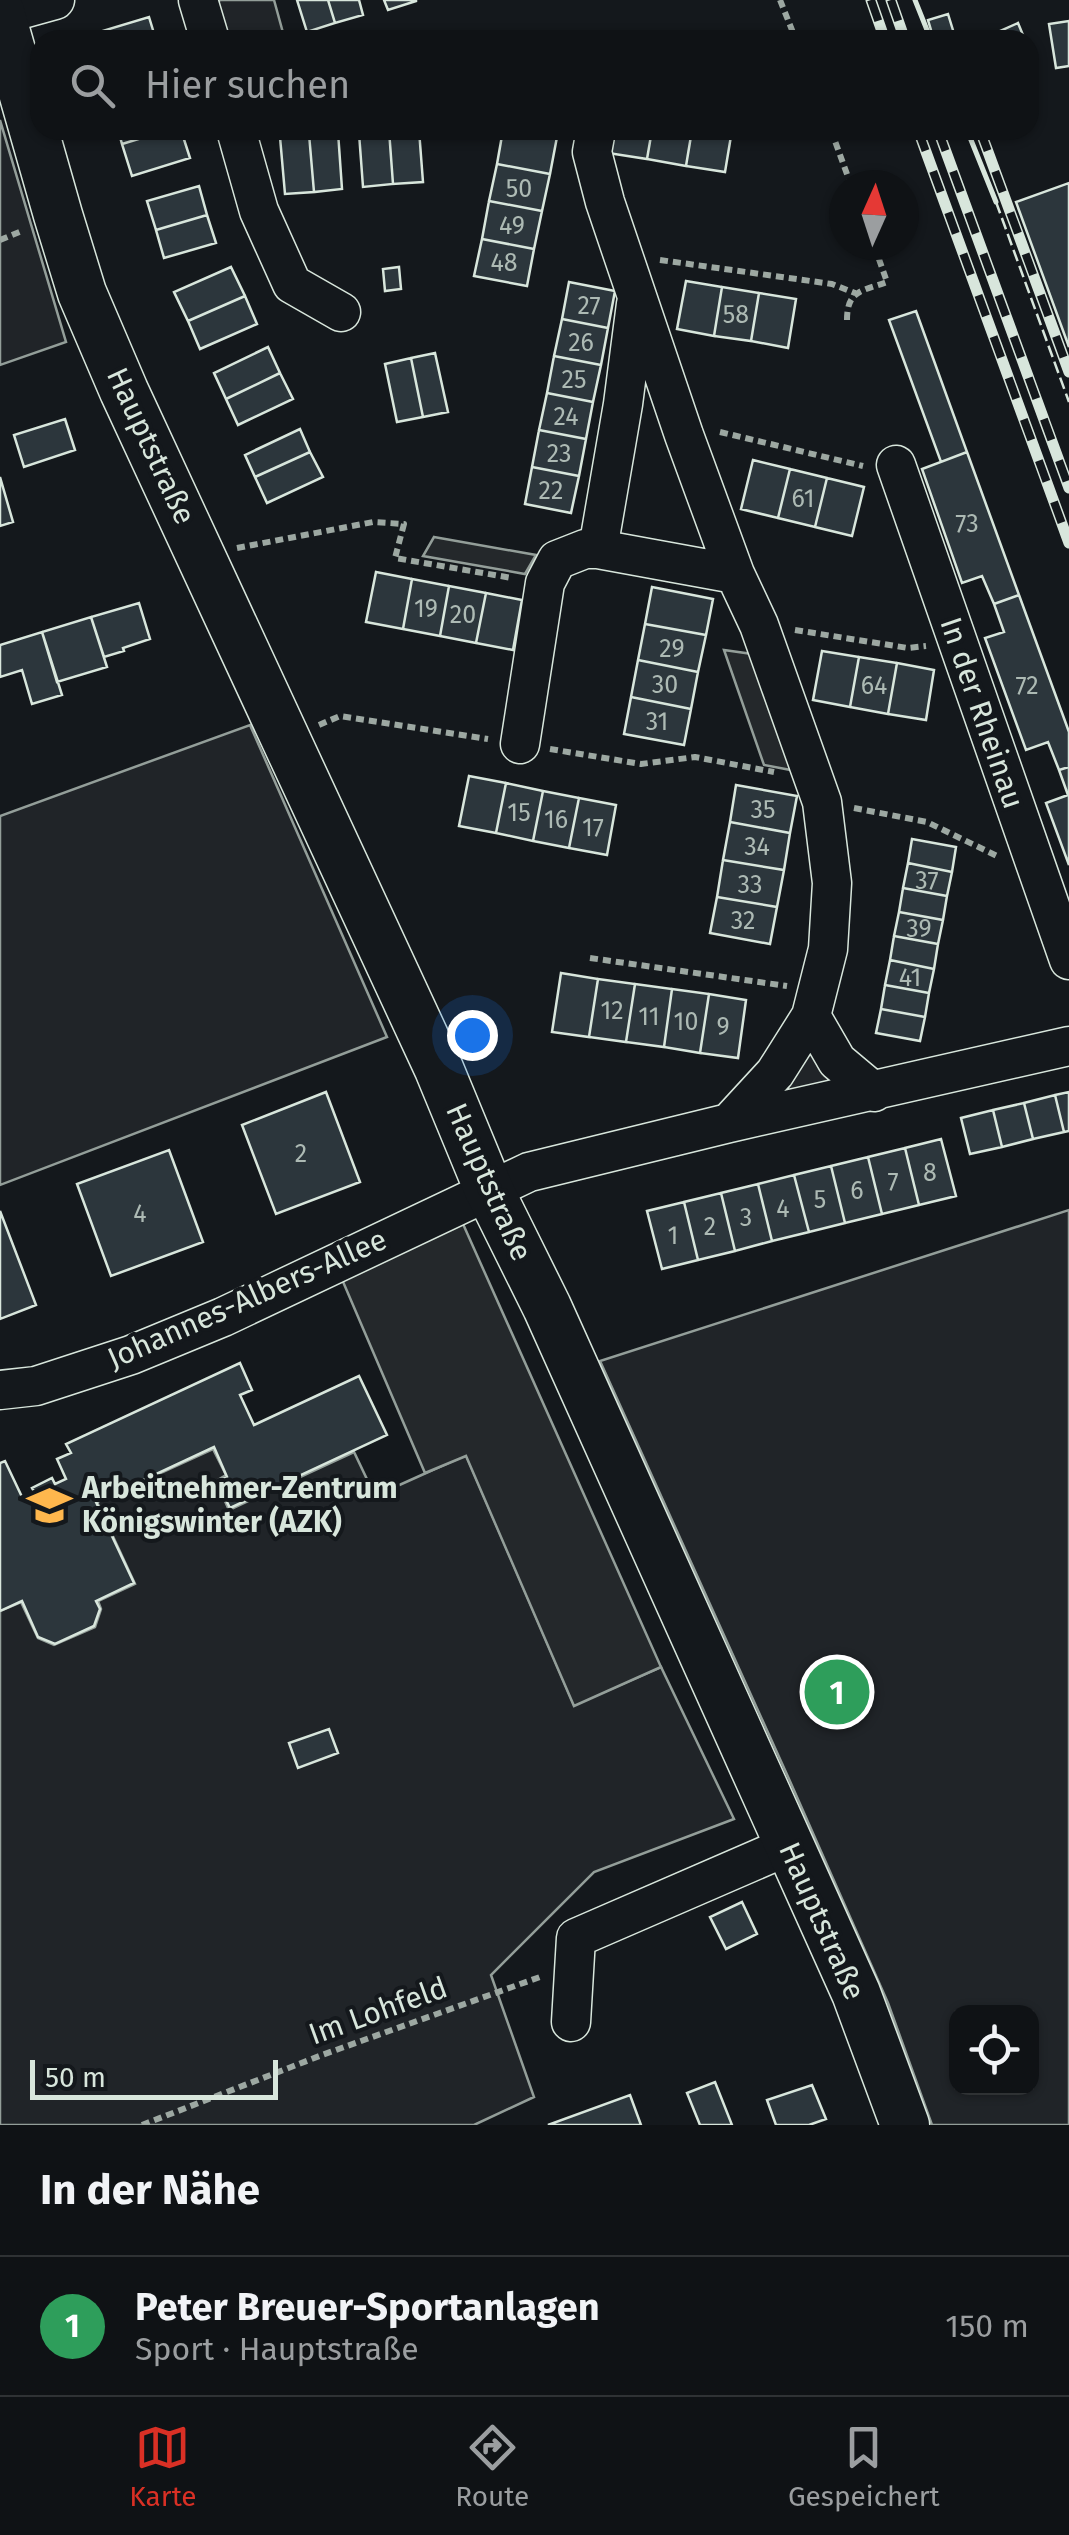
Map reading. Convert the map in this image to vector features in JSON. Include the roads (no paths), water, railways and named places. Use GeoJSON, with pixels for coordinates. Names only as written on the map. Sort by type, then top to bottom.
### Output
{"type":"FeatureCollection","features":[{"type":"Feature","properties":{"kind":"main road","name":"Hauptstraße"},"geometry":{"type":"LineString","coordinates":[[0,14],[30,118]]}},
{"type":"Feature","properties":{"kind":"main road","name":"Hauptstraße"},"geometry":{"type":"LineString","coordinates":[[36,140],[82,292],[124,391],[439,1069],[489,1190],[547,1307],[856,1993],[905,2125]]}},
{"type":"Feature","properties":{"kind":"street"},"geometry":{"type":"LineString","coordinates":[[0,14],[55,0]]}},
{"type":"Feature","properties":{"kind":"street"},"geometry":{"type":"LineString","coordinates":[[198,0],[207,30]]}},
{"type":"Feature","properties":{"kind":"street"},"geometry":{"type":"LineString","coordinates":[[239,140],[259,211],[292,284],[340,312]]}},
{"type":"Feature","properties":{"kind":"street"},"geometry":{"type":"LineString","coordinates":[[594,140],[592,152],[606,202],[684,435],[735,574],[759,625],[818,791],[832,883],[828,949],[814,1003],[775,1073],[728,1123]]}},
{"type":"Feature","properties":{"kind":"street"},"geometry":{"type":"LineString","coordinates":[[598,549],[637,294]]}},
{"type":"Feature","properties":{"kind":"street","name":"In der Rheinau"},"geometry":{"type":"LineString","coordinates":[[896,465],[1069,960]]}},
{"type":"Feature","properties":{"kind":"street"},"geometry":{"type":"LineString","coordinates":[[520,744],[545,583],[557,560],[585,549],[598,549],[735,574]]}},
{"type":"Feature","properties":{"kind":"street"},"geometry":{"type":"LineString","coordinates":[[814,1003],[837,1061],[874,1092]]}},
{"type":"Feature","properties":{"kind":"street"},"geometry":{"type":"LineString","coordinates":[[489,1190],[530,1172],[1069,1046]]}},
{"type":"Feature","properties":{"kind":"street","name":"Johannes-Albers-Allee"},"geometry":{"type":"LineString","coordinates":[[0,1390],[36,1386],[131,1355],[223,1317],[489,1190]]}},
{"type":"Feature","properties":{"kind":"street"},"geometry":{"type":"LineString","coordinates":[[571,2022],[576,1938],[788,1846]]}},
{"type":"Feature","properties":{"kind":"railway"},"geometry":{"type":"LineString","coordinates":[[871,0],[882,30]]}},
{"type":"Feature","properties":{"kind":"railway"},"geometry":{"type":"LineString","coordinates":[[891,0],[902,30]]}},
{"type":"Feature","properties":{"kind":"railway"},"geometry":{"type":"LineString","coordinates":[[922,140],[1069,543]]}},
{"type":"Feature","properties":{"kind":"railway"},"geometry":{"type":"LineString","coordinates":[[942,140],[1069,488]]}},
{"type":"Feature","properties":{"kind":"railway"},"geometry":{"type":"LineString","coordinates":[[984,140],[1069,372]]}},
{"type":"Feature","properties":{"kind":"place","name":"Arbeitnehmer-Zentrum Königswinter (AZK)"},"geometry":{"type":"Point","coordinates":[49,1505]}},
{"type":"Feature","properties":{"kind":"place","name":"Peter Breuer-Sportanlagen"},"geometry":{"type":"Point","coordinates":[837,1692]}}]}
